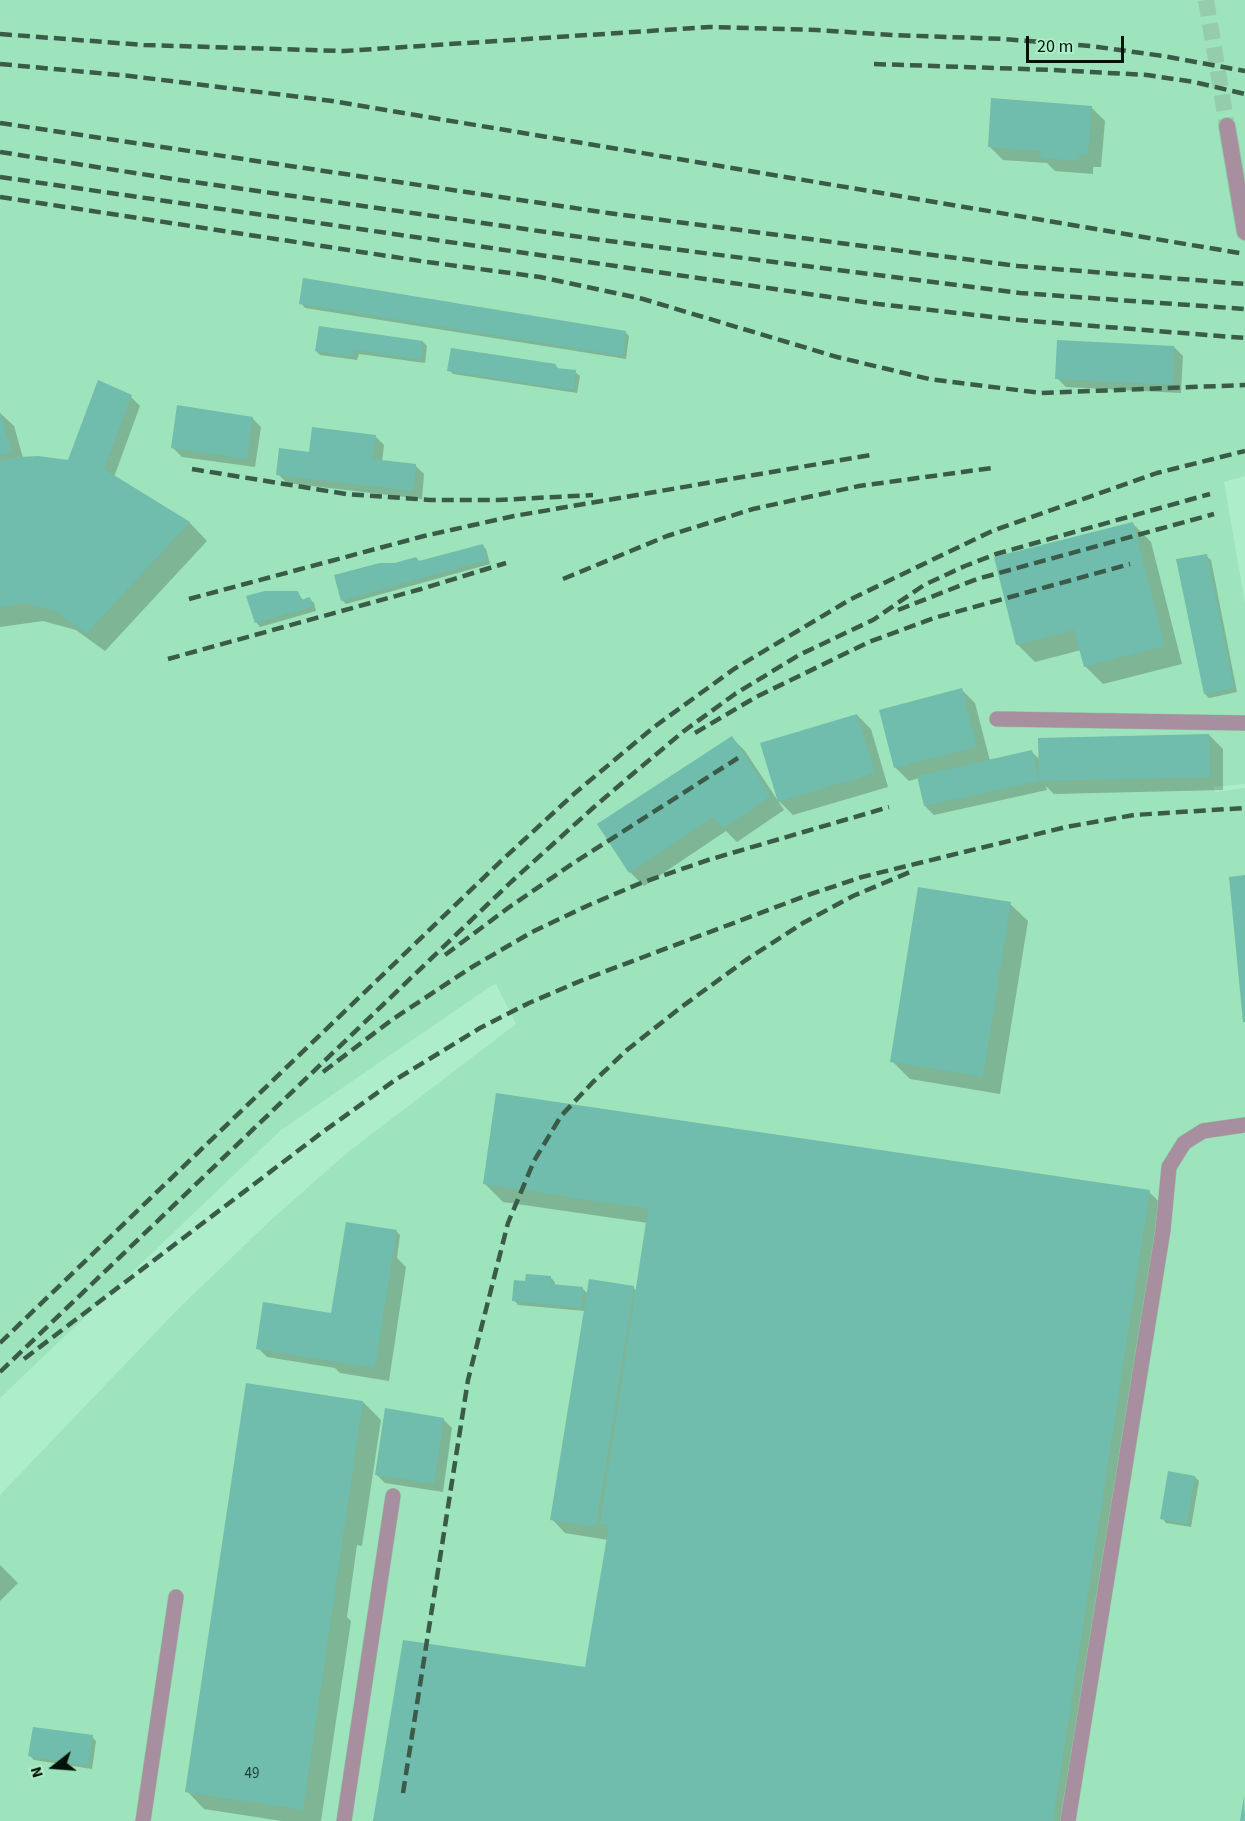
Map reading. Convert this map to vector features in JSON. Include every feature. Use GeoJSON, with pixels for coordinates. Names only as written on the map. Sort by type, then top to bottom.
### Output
{"type":"FeatureCollection","features":[{"type":"Feature","properties":{"kind":"street"},"geometry":{"type":"LineString","coordinates":[[1227,126],[1245,232]]}},
{"type":"Feature","properties":{"kind":"lane"},"geometry":{"type":"LineString","coordinates":[[997,719],[1245,723]]}},
{"type":"Feature","properties":{"kind":"lane"},"geometry":{"type":"LineString","coordinates":[[1068,1821],[1164,1230],[1169,1167],[1184,1143],[1203,1131],[1245,1125]]}},
{"type":"Feature","properties":{"kind":"lane"},"geometry":{"type":"LineString","coordinates":[[344,1821],[393,1496]]}},
{"type":"Feature","properties":{"kind":"lane"},"geometry":{"type":"LineString","coordinates":[[143,1821],[176,1598]]}},
{"type":"Feature","properties":{"kind":"shaded area"},"geometry":{"type":"Polygon","coordinates":[[[0,0],[1245,0],[1245,476],[1224,482],[1245,603],[1245,784],[1214,787],[1215,792],[1245,788],[1245,1821],[0,1821],[0,1495],[178,1309],[272,1219],[348,1152],[516,1024],[496,984],[491,986],[281,1130],[0,1398],[0,0]]]}},
{"type":"Feature","properties":{"kind":"building"},"geometry":{"type":"Polygon","coordinates":[[[991,98],[1092,106],[1088,154],[1080,154],[1079,161],[1040,158],[1041,151],[988,147],[991,98]]]}},
{"type":"Feature","properties":{"kind":"building"},"geometry":{"type":"Polygon","coordinates":[[[303,278],[626,331],[623,356],[299,304],[303,278]]]}},
{"type":"Feature","properties":{"kind":"building"},"geometry":{"type":"Polygon","coordinates":[[[319,326],[423,341],[421,360],[355,350],[353,357],[315,351],[319,326]]]}},
{"type":"Feature","properties":{"kind":"building"},"geometry":{"type":"Polygon","coordinates":[[[1057,340],[1174,346],[1173,385],[1055,379],[1057,340]]]}},
{"type":"Feature","properties":{"kind":"building"},"geometry":{"type":"Polygon","coordinates":[[[451,348],[556,364],[555,368],[576,370],[573,390],[447,371],[451,348]]]}},
{"type":"Feature","properties":{"kind":"building"},"geometry":{"type":"Polygon","coordinates":[[[98,380],[132,395],[104,469],[190,522],[86,634],[57,612],[24,603],[0,607],[0,461],[38,456],[68,460],[98,380]]]}},
{"type":"Feature","properties":{"kind":"building"},"geometry":{"type":"Polygon","coordinates":[[[177,405],[253,417],[247,459],[171,448],[177,405]]]}},
{"type":"Feature","properties":{"kind":"building"},"geometry":{"type":"Polygon","coordinates":[[[0,412],[12,452],[0,455],[0,412]]]}},
{"type":"Feature","properties":{"kind":"building"},"geometry":{"type":"Polygon","coordinates":[[[312,427],[376,435],[372,459],[416,464],[413,491],[276,475],[279,448],[309,452],[312,427]]]}},
{"type":"Feature","properties":{"kind":"building"},"geometry":{"type":"Polygon","coordinates":[[[1133,522],[1165,646],[1084,667],[1074,630],[1016,645],[994,557],[1133,522]]]}},
{"type":"Feature","properties":{"kind":"building"},"geometry":{"type":"Polygon","coordinates":[[[483,544],[487,560],[341,601],[334,575],[380,563],[395,563],[416,557],[419,561],[483,544]]]}},
{"type":"Feature","properties":{"kind":"building"},"geometry":{"type":"Polygon","coordinates":[[[1207,554],[1234,688],[1204,694],[1176,559],[1207,554]]]}},
{"type":"Feature","properties":{"kind":"building"},"geometry":{"type":"Polygon","coordinates":[[[265,591],[298,591],[301,600],[310,597],[313,607],[255,623],[246,596],[265,591]]]}},
{"type":"Feature","properties":{"kind":"building"},"geometry":{"type":"Polygon","coordinates":[[[962,688],[977,747],[894,768],[879,710],[962,688]]]}},
{"type":"Feature","properties":{"kind":"building"},"geometry":{"type":"Polygon","coordinates":[[[857,714],[875,773],[778,802],[760,743],[857,714]]]}},
{"type":"Feature","properties":{"kind":"building"},"geometry":{"type":"Polygon","coordinates":[[[1209,734],[1210,777],[1039,781],[1038,738],[1209,734]]]}},
{"type":"Feature","properties":{"kind":"building"},"geometry":{"type":"Polygon","coordinates":[[[732,736],[771,796],[722,829],[714,817],[629,873],[597,824],[732,736]]]}},
{"type":"Feature","properties":{"kind":"building"},"geometry":{"type":"Polygon","coordinates":[[[1032,750],[1039,781],[924,806],[917,776],[1032,750]]]}},
{"type":"Feature","properties":{"kind":"building"},"geometry":{"type":"Polygon","coordinates":[[[1245,875],[1245,1022],[1243,1022],[1229,877],[1245,875]]]}},
{"type":"Feature","properties":{"kind":"building"},"geometry":{"type":"Polygon","coordinates":[[[918,887],[1011,902],[983,1077],[890,1062],[918,887]]]}},
{"type":"Feature","properties":{"kind":"building"},"geometry":{"type":"Polygon","coordinates":[[[496,1093],[1150,1190],[1053,1821],[373,1821],[403,1640],[585,1667],[609,1525],[600,1524],[648,1209],[483,1184],[496,1093]]]}},
{"type":"Feature","properties":{"kind":"building"},"geometry":{"type":"Polygon","coordinates":[[[346,1222],[397,1230],[375,1368],[256,1349],[263,1302],[331,1313],[346,1222]]]}},
{"type":"Feature","properties":{"kind":"building"},"geometry":{"type":"Polygon","coordinates":[[[526,1274],[551,1276],[551,1284],[583,1287],[581,1308],[512,1301],[514,1280],[525,1281],[526,1274]]]}},
{"type":"Feature","properties":{"kind":"building"},"geometry":{"type":"Polygon","coordinates":[[[589,1279],[634,1286],[596,1527],[550,1520],[589,1279]]]}},
{"type":"Feature","properties":{"kind":"building"},"geometry":{"type":"Polygon","coordinates":[[[246,1383],[363,1401],[303,1810],[185,1792],[246,1383]]]}},
{"type":"Feature","properties":{"kind":"building"},"geometry":{"type":"Polygon","coordinates":[[[385,1408],[444,1418],[434,1484],[375,1475],[385,1408]]]}},
{"type":"Feature","properties":{"kind":"building"},"geometry":{"type":"Polygon","coordinates":[[[1168,1471],[1195,1476],[1187,1524],[1160,1519],[1168,1471]]]}},
{"type":"Feature","properties":{"kind":"building"},"geometry":{"type":"Polygon","coordinates":[[[33,1727],[93,1735],[88,1766],[28,1756],[33,1727]]]}},
{"type":"Feature","properties":{"kind":"building"},"geometry":{"type":"Polygon","coordinates":[[[1244,1796],[1245,1821],[1240,1821],[1244,1796]]]}},
{"type":"Feature","properties":{"kind":"tunnel"},"geometry":{"type":"LineString","coordinates":[[1206,0],[1227,126]]}},
{"type":"Feature","properties":{"kind":"railway"},"geometry":{"type":"LineString","coordinates":[[0,34],[144,45],[344,51],[710,27],[817,30],[1004,39],[1091,46],[1245,71]]}},
{"type":"Feature","properties":{"kind":"railway"},"geometry":{"type":"LineString","coordinates":[[0,64],[130,76],[332,101],[1245,254]]}},
{"type":"Feature","properties":{"kind":"railway"},"geometry":{"type":"LineString","coordinates":[[874,64],[1147,75],[1194,82],[1245,94]]}},
{"type":"Feature","properties":{"kind":"railway"},"geometry":{"type":"LineString","coordinates":[[0,123],[608,213],[1018,266],[1245,284]]}},
{"type":"Feature","properties":{"kind":"railway"},"geometry":{"type":"LineString","coordinates":[[0,152],[609,241],[1020,293],[1245,309]]}},
{"type":"Feature","properties":{"kind":"railway"},"geometry":{"type":"LineString","coordinates":[[0,177],[878,304],[1019,320],[1245,338]]}},
{"type":"Feature","properties":{"kind":"railway"},"geometry":{"type":"LineString","coordinates":[[0,197],[540,277],[643,299],[837,357],[929,379],[1041,393],[1245,385]]}},
{"type":"Feature","properties":{"kind":"railway"},"geometry":{"type":"LineString","coordinates":[[0,1343],[501,861],[575,793],[654,727],[734,669],[851,599],[992,531],[1157,473],[1245,451]]}},
{"type":"Feature","properties":{"kind":"railway"},"geometry":{"type":"LineString","coordinates":[[189,599],[424,536],[514,516],[871,455]]}},
{"type":"Feature","properties":{"kind":"railway"},"geometry":{"type":"LineString","coordinates":[[563,579],[667,536],[753,509],[859,486],[992,468]]}},
{"type":"Feature","properties":{"kind":"railway"},"geometry":{"type":"LineString","coordinates":[[192,469],[346,494],[430,500],[498,500],[593,495]]}},
{"type":"Feature","properties":{"kind":"railway"},"geometry":{"type":"LineString","coordinates":[[0,1372],[511,882],[594,807],[684,731],[735,694],[799,655],[873,620],[924,585],[965,566],[996,554],[1210,494]]}},
{"type":"Feature","properties":{"kind":"railway"},"geometry":{"type":"LineString","coordinates":[[898,610],[977,579],[1214,514]]}},
{"type":"Feature","properties":{"kind":"railway"},"geometry":{"type":"LineString","coordinates":[[168,659],[506,563]]}},
{"type":"Feature","properties":{"kind":"railway"},"geometry":{"type":"LineString","coordinates":[[695,733],[756,697],[869,642],[934,618],[1130,564]]}},
{"type":"Feature","properties":{"kind":"railway"},"geometry":{"type":"LineString","coordinates":[[445,955],[572,864],[738,758]]}},
{"type":"Feature","properties":{"kind":"railway"},"geometry":{"type":"LineString","coordinates":[[323,1072],[393,1019],[472,967],[532,932],[589,905],[641,883],[708,860],[889,807]]}},
{"type":"Feature","properties":{"kind":"railway"},"geometry":{"type":"LineString","coordinates":[[24,1359],[324,1131],[395,1080],[480,1028],[529,1003],[585,979],[862,877],[1066,827],[1134,815],[1245,808]]}},
{"type":"Feature","properties":{"kind":"railway"},"geometry":{"type":"LineString","coordinates":[[403,1793],[468,1380],[508,1223],[534,1161],[561,1116],[593,1082],[627,1050],[680,1008],[746,960],[803,923],[853,896],[910,872]]}}]}
